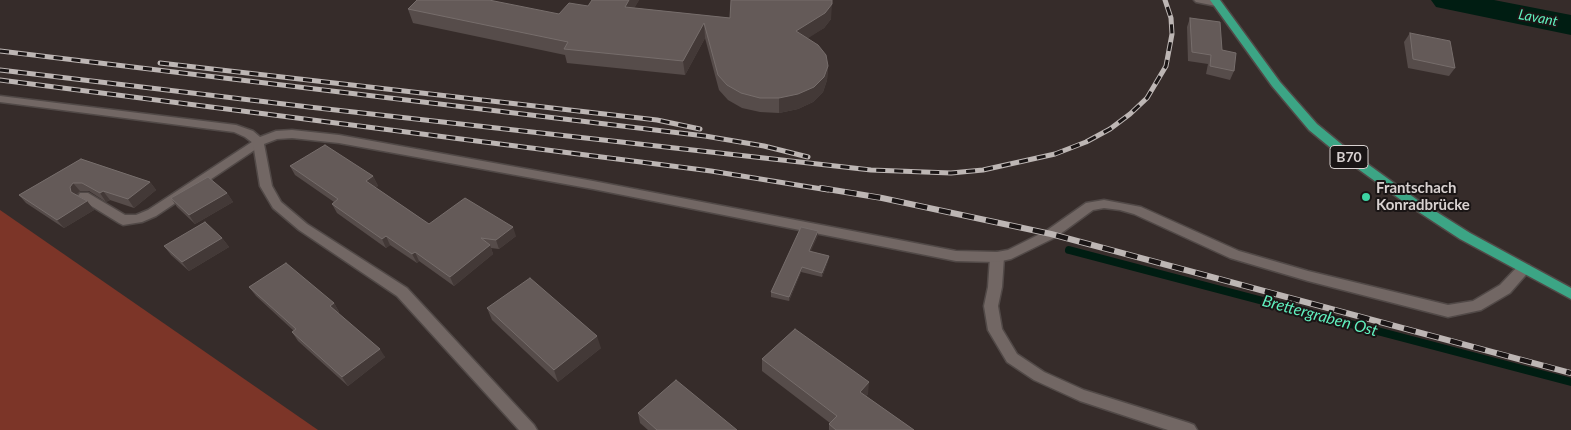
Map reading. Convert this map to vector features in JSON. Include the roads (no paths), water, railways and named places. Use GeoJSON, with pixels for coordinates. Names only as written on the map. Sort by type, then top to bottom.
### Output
{"type":"FeatureCollection","features":[{"type":"Feature","properties":{"kind":"main road","name":"B70"},"geometry":{"type":"LineString","coordinates":[[1216,1],[1276,84],[1320,133],[1412,202],[1465,236],[1571,294]]}},
{"type":"Feature","properties":{"kind":"street"},"geometry":{"type":"LineString","coordinates":[[1199,0],[1216,1]]}},
{"type":"Feature","properties":{"kind":"street"},"geometry":{"type":"LineString","coordinates":[[0,99],[236,129],[249,134],[258,142],[266,186],[277,205],[304,226],[402,292],[530,430]]}},
{"type":"Feature","properties":{"kind":"street"},"geometry":{"type":"LineString","coordinates":[[84,196],[123,220],[138,219],[152,213],[258,142],[276,135],[292,134],[339,139],[592,185],[956,256],[997,257],[1012,254],[1051,234],[1090,206],[1104,204],[1137,210],[1235,254],[1308,276],[1448,311],[1476,306],[1505,289],[1524,269]]}},
{"type":"Feature","properties":{"kind":"street"},"geometry":{"type":"LineString","coordinates":[[997,257],[995,288],[991,306],[995,330],[1012,358],[1039,376],[1080,395],[1190,430]]}},
{"type":"Feature","properties":{"kind":"waterway","name":"Lavant"},"geometry":{"type":"LineString","coordinates":[[1447,0],[1571,25]]}},
{"type":"Feature","properties":{"kind":"waterway","name":"Brettergraben Ost"},"geometry":{"type":"LineString","coordinates":[[1069,250],[1571,382]]}},
{"type":"Feature","properties":{"kind":"railway"},"geometry":{"type":"LineString","coordinates":[[0,70],[309,107],[871,170],[951,173],[983,170],[1055,154],[1086,142],[1110,129],[1130,114],[1147,98],[1166,66],[1172,34],[1171,18],[1165,0]]}},
{"type":"Feature","properties":{"kind":"railway"},"geometry":{"type":"LineString","coordinates":[[0,51],[705,136],[764,146],[808,157]]}},
{"type":"Feature","properties":{"kind":"railway"},"geometry":{"type":"LineString","coordinates":[[160,63],[657,120],[700,129]]}},
{"type":"Feature","properties":{"kind":"railway"},"geometry":{"type":"LineString","coordinates":[[0,80],[711,171],[828,190]]}},
{"type":"Feature","properties":{"kind":"railway"},"geometry":{"type":"LineString","coordinates":[[821,188],[882,198],[1051,234],[1571,373]]}},
{"type":"Feature","properties":{"kind":"place","name":"Frantschach Konradbrücke"},"geometry":{"type":"Point","coordinates":[1366,197]}}]}
